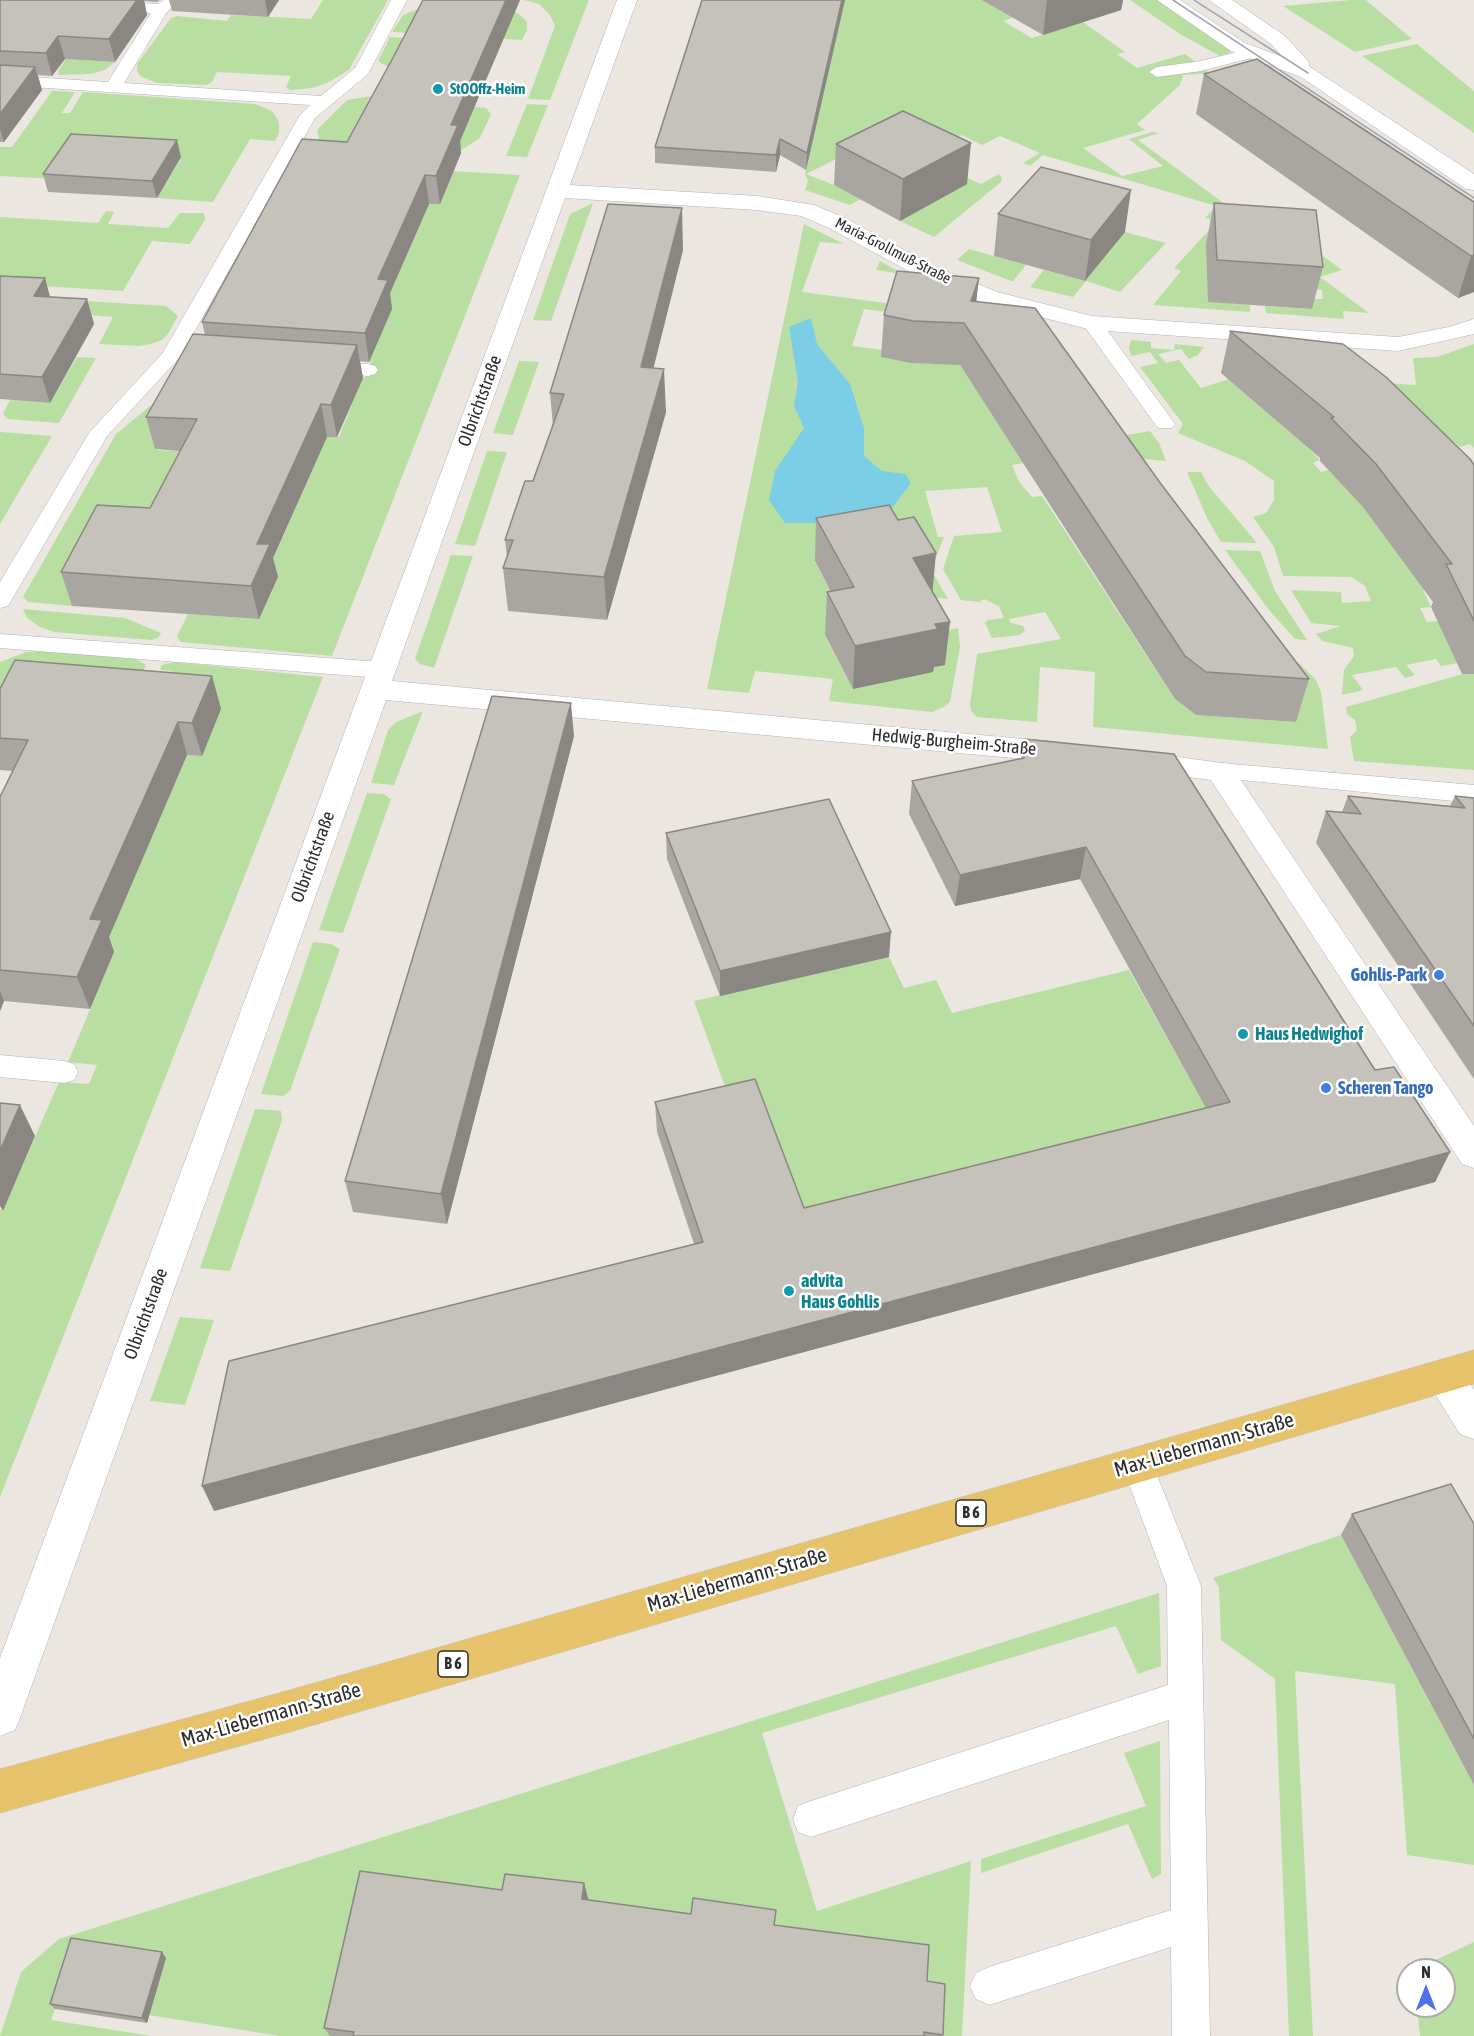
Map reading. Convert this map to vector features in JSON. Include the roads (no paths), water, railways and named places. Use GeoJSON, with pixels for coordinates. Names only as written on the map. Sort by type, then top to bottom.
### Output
{"type":"FeatureCollection","features":[{"type":"Feature","properties":{"kind":"main road","name":"Max-Liebermann-Straße"},"geometry":{"type":"LineString","coordinates":[[0,1791],[301,1708],[1458,1371]]}},
{"type":"Feature","properties":{"kind":"street","name":"Olbrichtstraße"},"geometry":{"type":"LineString","coordinates":[[0,1715],[627,0]]}},
{"type":"Feature","properties":{"kind":"street"},"geometry":{"type":"LineString","coordinates":[[1167,0],[1238,47],[1308,73],[1474,184]]}},
{"type":"Feature","properties":{"kind":"street"},"geometry":{"type":"LineString","coordinates":[[1219,0],[1278,40],[1308,73]]}},
{"type":"Feature","properties":{"kind":"street","name":"Maria-Grollmuß-Straße"},"geometry":{"type":"LineString","coordinates":[[557,191],[757,203],[806,210],[837,223],[926,271],[989,297],[1092,323],[1398,344],[1454,333],[1474,326]]}},
{"type":"Feature","properties":{"kind":"street","name":"Hedwig-Burgheim-Straße"},"geometry":{"type":"LineString","coordinates":[[378,679],[1220,771]]}},
{"type":"Feature","properties":{"kind":"street"},"geometry":{"type":"LineString","coordinates":[[1220,771],[1474,1154]]}},
{"type":"Feature","properties":{"kind":"street"},"geometry":{"type":"LineString","coordinates":[[1458,1371],[1474,1422]]}},
{"type":"Feature","properties":{"kind":"lane"},"geometry":{"type":"LineString","coordinates":[[0,601],[99,433],[170,357],[308,115],[362,71],[399,0]]}},
{"type":"Feature","properties":{"kind":"lane"},"geometry":{"type":"LineString","coordinates":[[91,5],[168,5]]}},
{"type":"Feature","properties":{"kind":"lane"},"geometry":{"type":"LineString","coordinates":[[113,87],[168,5]]}},
{"type":"Feature","properties":{"kind":"lane"},"geometry":{"type":"LineString","coordinates":[[1157,72],[1201,66],[1253,52]]}},
{"type":"Feature","properties":{"kind":"lane"},"geometry":{"type":"LineString","coordinates":[[0,80],[325,101]]}},
{"type":"Feature","properties":{"kind":"lane"},"geometry":{"type":"LineString","coordinates":[[1092,323],[1165,424]]}},
{"type":"Feature","properties":{"kind":"lane"},"geometry":{"type":"LineString","coordinates":[[170,357],[193,359]]}},
{"type":"Feature","properties":{"kind":"lane"},"geometry":{"type":"LineString","coordinates":[[310,366],[368,370]]}},
{"type":"Feature","properties":{"kind":"lane"},"geometry":{"type":"LineString","coordinates":[[0,641],[378,679]]}},
{"type":"Feature","properties":{"kind":"lane"},"geometry":{"type":"LineString","coordinates":[[1220,771],[1474,794]]}},
{"type":"Feature","properties":{"kind":"lane"},"geometry":{"type":"LineString","coordinates":[[0,1066],[64,1072]]}},
{"type":"Feature","properties":{"kind":"lane"},"geometry":{"type":"LineString","coordinates":[[1138,1465],[1184,1586],[1191,2036]]}},
{"type":"Feature","properties":{"kind":"lane"},"geometry":{"type":"LineString","coordinates":[[811,1819],[1186,1697]]}},
{"type":"Feature","properties":{"kind":"lane"},"geometry":{"type":"LineString","coordinates":[[988,1986],[1189,1923]]}},
{"type":"Feature","properties":{"kind":"water"},"geometry":{"type":"Polygon","coordinates":[[[811,318],[817,344],[850,384],[864,428],[864,456],[882,471],[905,474],[911,483],[889,512],[848,523],[785,523],[769,500],[775,471],[804,428],[794,406],[798,382],[789,327],[811,318]]]}},
{"type":"Feature","properties":{"kind":"tram line"},"geometry":{"type":"LineString","coordinates":[[1173,0],[1474,198]]}},
{"type":"Feature","properties":{"kind":"tram line"},"geometry":{"type":"LineString","coordinates":[[1194,0],[1308,73]]}},
{"type":"Feature","properties":{"kind":"place","name":"StOOffz-Heim"},"geometry":{"type":"Point","coordinates":[438,89]}},
{"type":"Feature","properties":{"kind":"place","name":"Gohlis-Park"},"geometry":{"type":"Point","coordinates":[1439,975]}},
{"type":"Feature","properties":{"kind":"place","name":"Haus Hedwighof"},"geometry":{"type":"Point","coordinates":[1243,1034]}},
{"type":"Feature","properties":{"kind":"place","name":"Scheren Tango"},"geometry":{"type":"Point","coordinates":[1326,1088]}},
{"type":"Feature","properties":{"kind":"place","name":"advita Haus Gohlis"},"geometry":{"type":"Point","coordinates":[789,1291]}}]}
